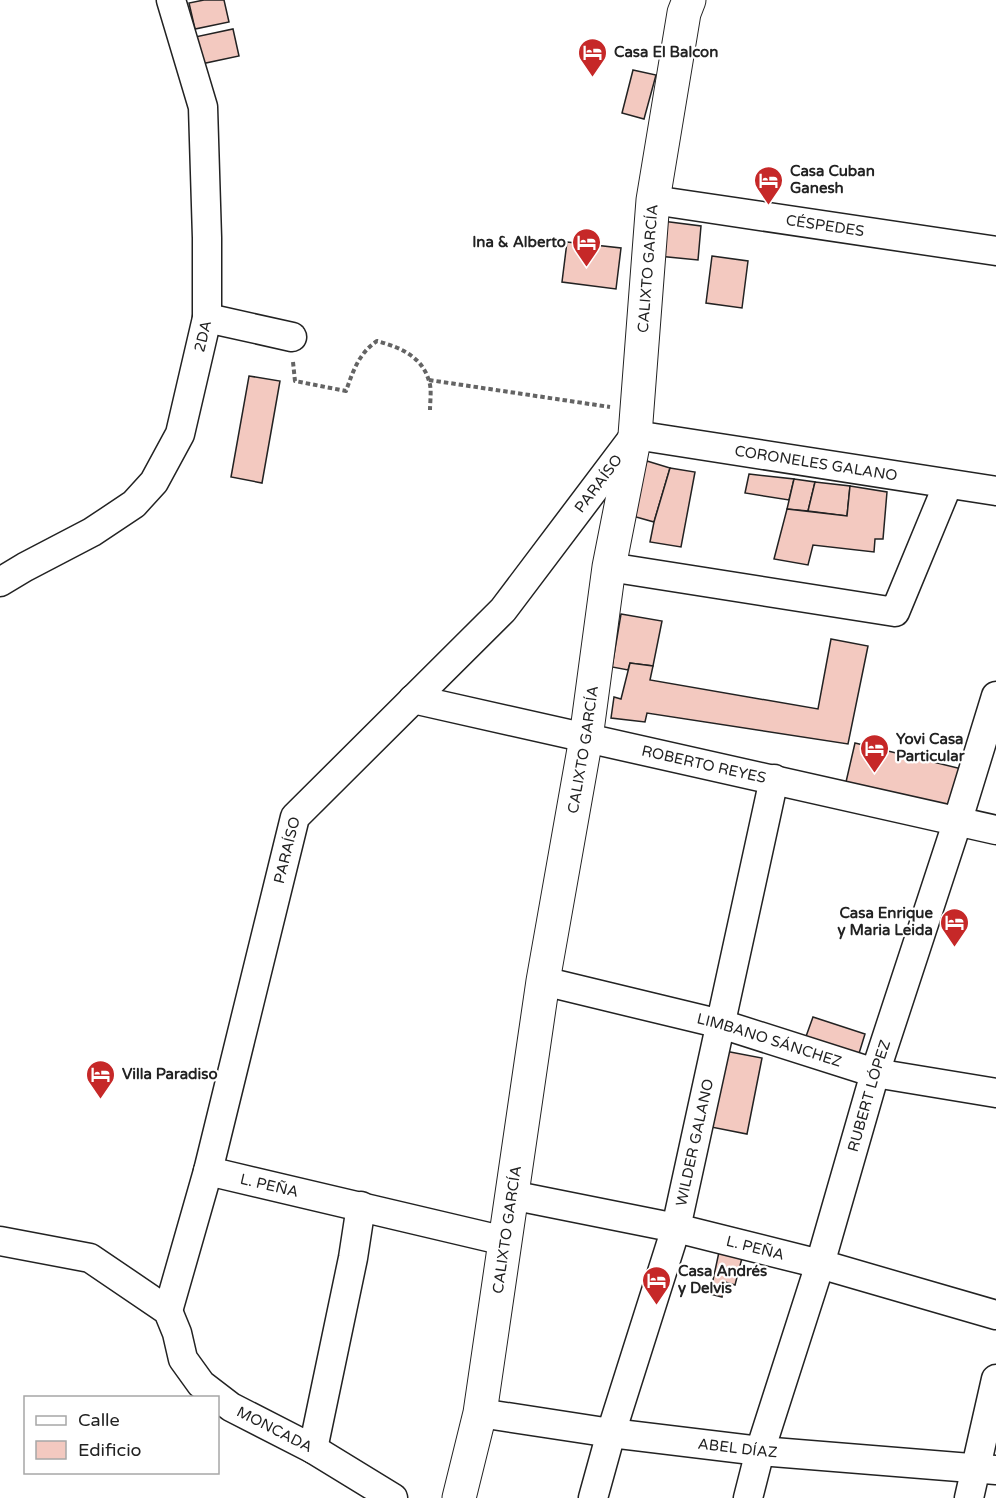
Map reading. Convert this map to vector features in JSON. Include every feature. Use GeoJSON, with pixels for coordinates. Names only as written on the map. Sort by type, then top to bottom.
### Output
{"type":"FeatureCollection","features":[{"type":"Feature","properties":{"kind":"main road","name":"CALIXTO GARCÍA"},"geometry":{"type":"LineString","coordinates":[[459,1498],[480,1413],[543,981],[586,738],[609,567],[636,423],[653,200],[684,13],[689,0]]}},
{"type":"Feature","properties":{"kind":"street","name":"2DA"},"geometry":{"type":"LineString","coordinates":[[0,582],[92,532],[134,504],[154,482],[180,434],[207,318],[207,238],[203,107],[171,0]]}},
{"type":"Feature","properties":{"kind":"street","name":"CÉSPEDES"},"geometry":{"type":"LineString","coordinates":[[653,200],[996,251]]}},
{"type":"Feature","properties":{"kind":"street"},"geometry":{"type":"LineString","coordinates":[[207,318],[292,337]]}},
{"type":"Feature","properties":{"kind":"street","name":"CORONELES GALANO"},"geometry":{"type":"LineString","coordinates":[[636,423],[948,484],[996,490]]}},
{"type":"Feature","properties":{"kind":"street","name":"PARAÍSO"},"geometry":{"type":"LineString","coordinates":[[168,1311],[208,1171],[295,817],[503,609],[636,423]]}},
{"type":"Feature","properties":{"kind":"street"},"geometry":{"type":"LineString","coordinates":[[609,567],[895,612],[948,484]]}},
{"type":"Feature","properties":{"kind":"street","name":"RUBERT LÓPEZ"},"geometry":{"type":"LineString","coordinates":[[748,1498],[760,1451],[820,1263],[875,1073],[996,696]]}},
{"type":"Feature","properties":{"kind":"street","name":"ROBERTO REYES"},"geometry":{"type":"LineString","coordinates":[[413,699],[996,830]]}},
{"type":"Feature","properties":{"kind":"street","name":"WILDER GALANO"},"geometry":{"type":"LineString","coordinates":[[593,1498],[610,1433],[676,1228],[774,779]]}},
{"type":"Feature","properties":{"kind":"street","name":"LIMBANO SÁNCHEZ"},"geometry":{"type":"LineString","coordinates":[[543,981],[721,1024],[875,1073],[996,1093]]}},
{"type":"Feature","properties":{"kind":"street","name":"L. PEÑA"},"geometry":{"type":"LineString","coordinates":[[208,1171],[505,1241]]}},
{"type":"Feature","properties":{"kind":"street","name":"L. PEÑA"},"geometry":{"type":"LineString","coordinates":[[511,1195],[676,1228],[820,1263],[996,1315]]}},
{"type":"Feature","properties":{"kind":"street"},"geometry":{"type":"LineString","coordinates":[[313,1449],[353,1258],[361,1206]]}},
{"type":"Feature","properties":{"kind":"street"},"geometry":{"type":"LineString","coordinates":[[0,1241],[90,1258],[168,1311]]}},
{"type":"Feature","properties":{"kind":"street","name":"MONCADA"},"geometry":{"type":"LineString","coordinates":[[168,1311],[177,1332],[183,1359],[201,1384],[217,1396]]}},
{"type":"Feature","properties":{"kind":"street"},"geometry":{"type":"LineString","coordinates":[[969,1498],[986,1470],[996,1379]]}},
{"type":"Feature","properties":{"kind":"street","name":"MONCADA"},"geometry":{"type":"LineString","coordinates":[[219,1398],[231,1407],[313,1449],[393,1498]]}},
{"type":"Feature","properties":{"kind":"street","name":"ABEL DÍAZ"},"geometry":{"type":"LineString","coordinates":[[480,1413],[610,1433],[760,1451],[986,1470]]}},
{"type":"Feature","properties":{"kind":"path"},"geometry":{"type":"LineString","coordinates":[[292,337],[294,381],[346,391],[357,361],[368,347],[377,341],[405,350],[418,361],[429,380],[430,410]]}},
{"type":"Feature","properties":{"kind":"path"},"geometry":{"type":"LineString","coordinates":[[429,380],[636,423]]}},
{"type":"Feature","properties":{"kind":"building"},"geometry":{"type":"Polygon","coordinates":[[[224,0],[229,22],[195,29],[189,3],[224,0]]]}},
{"type":"Feature","properties":{"kind":"building"},"geometry":{"type":"Polygon","coordinates":[[[233,29],[239,56],[201,64],[195,37],[233,29]]]}},
{"type":"Feature","properties":{"kind":"building"},"geometry":{"type":"Polygon","coordinates":[[[633,70],[656,75],[644,119],[622,113],[633,70]]]}},
{"type":"Feature","properties":{"kind":"building"},"geometry":{"type":"Polygon","coordinates":[[[662,221],[701,226],[698,260],[658,256],[662,221]]]}},
{"type":"Feature","properties":{"kind":"building"},"geometry":{"type":"Polygon","coordinates":[[[567,242],[621,248],[616,289],[562,282],[567,242]]]}},
{"type":"Feature","properties":{"kind":"building"},"geometry":{"type":"Polygon","coordinates":[[[712,256],[748,261],[742,308],[706,303],[712,256]]]}},
{"type":"Feature","properties":{"kind":"building"},"geometry":{"type":"Polygon","coordinates":[[[249,376],[280,381],[262,483],[231,477],[249,376]]]}},
{"type":"Feature","properties":{"kind":"building"},"geometry":{"type":"Polygon","coordinates":[[[647,461],[670,468],[654,522],[629,515],[647,461]]]}},
{"type":"Feature","properties":{"kind":"building"},"geometry":{"type":"Polygon","coordinates":[[[670,468],[695,472],[681,547],[650,542],[670,468]]]}},
{"type":"Feature","properties":{"kind":"building"},"geometry":{"type":"Polygon","coordinates":[[[749,474],[794,479],[789,500],[745,493],[749,474]]]}},
{"type":"Feature","properties":{"kind":"building"},"geometry":{"type":"Polygon","coordinates":[[[794,479],[815,482],[808,511],[787,509],[794,479]]]}},
{"type":"Feature","properties":{"kind":"building"},"geometry":{"type":"Polygon","coordinates":[[[815,482],[850,486],[847,516],[808,511],[815,482]]]}},
{"type":"Feature","properties":{"kind":"building"},"geometry":{"type":"Polygon","coordinates":[[[850,486],[887,492],[883,539],[875,539],[874,552],[813,545],[808,565],[774,559],[787,509],[847,516],[850,486]]]}},
{"type":"Feature","properties":{"kind":"building"},"geometry":{"type":"Polygon","coordinates":[[[621,614],[662,621],[653,666],[630,663],[628,670],[612,667],[621,614]]]}},
{"type":"Feature","properties":{"kind":"building"},"geometry":{"type":"Polygon","coordinates":[[[831,639],[868,646],[848,744],[647,713],[645,722],[611,718],[614,697],[621,699],[630,663],[653,666],[650,680],[818,709],[831,639]]]}},
{"type":"Feature","properties":{"kind":"building"},"geometry":{"type":"Polygon","coordinates":[[[855,743],[966,770],[957,809],[846,782],[855,743]]]}},
{"type":"Feature","properties":{"kind":"building"},"geometry":{"type":"Polygon","coordinates":[[[813,1017],[865,1034],[857,1060],[804,1042],[813,1017]]]}},
{"type":"Feature","properties":{"kind":"building"},"geometry":{"type":"Polygon","coordinates":[[[725,1051],[762,1058],[747,1134],[711,1127],[725,1051]]]}},
{"type":"Feature","properties":{"kind":"building"},"geometry":{"type":"Polygon","coordinates":[[[719,1252],[742,1258],[735,1285],[725,1282],[722,1297],[710,1294],[719,1252]]]}},
{"type":"Feature","properties":{"kind":"place","name":"Casa El Balcon"},"geometry":{"type":"Point","coordinates":[593,78]}},
{"type":"Feature","properties":{"kind":"place","name":"Casa Cuban Ganesh"},"geometry":{"type":"Point","coordinates":[769,206]}},
{"type":"Feature","properties":{"kind":"place","name":"Ina & Alberto"},"geometry":{"type":"Point","coordinates":[587,268]}},
{"type":"Feature","properties":{"kind":"place","name":"Yovi Casa Particular"},"geometry":{"type":"Point","coordinates":[875,774]}},
{"type":"Feature","properties":{"kind":"place","name":"Casa Enrique y Maria Leida"},"geometry":{"type":"Point","coordinates":[954,948]}},
{"type":"Feature","properties":{"kind":"place","name":"Villa Paradiso"},"geometry":{"type":"Point","coordinates":[101,1100]}},
{"type":"Feature","properties":{"kind":"place","name":"Casa Andrés y Delvis"},"geometry":{"type":"Point","coordinates":[657,1306]}}]}
